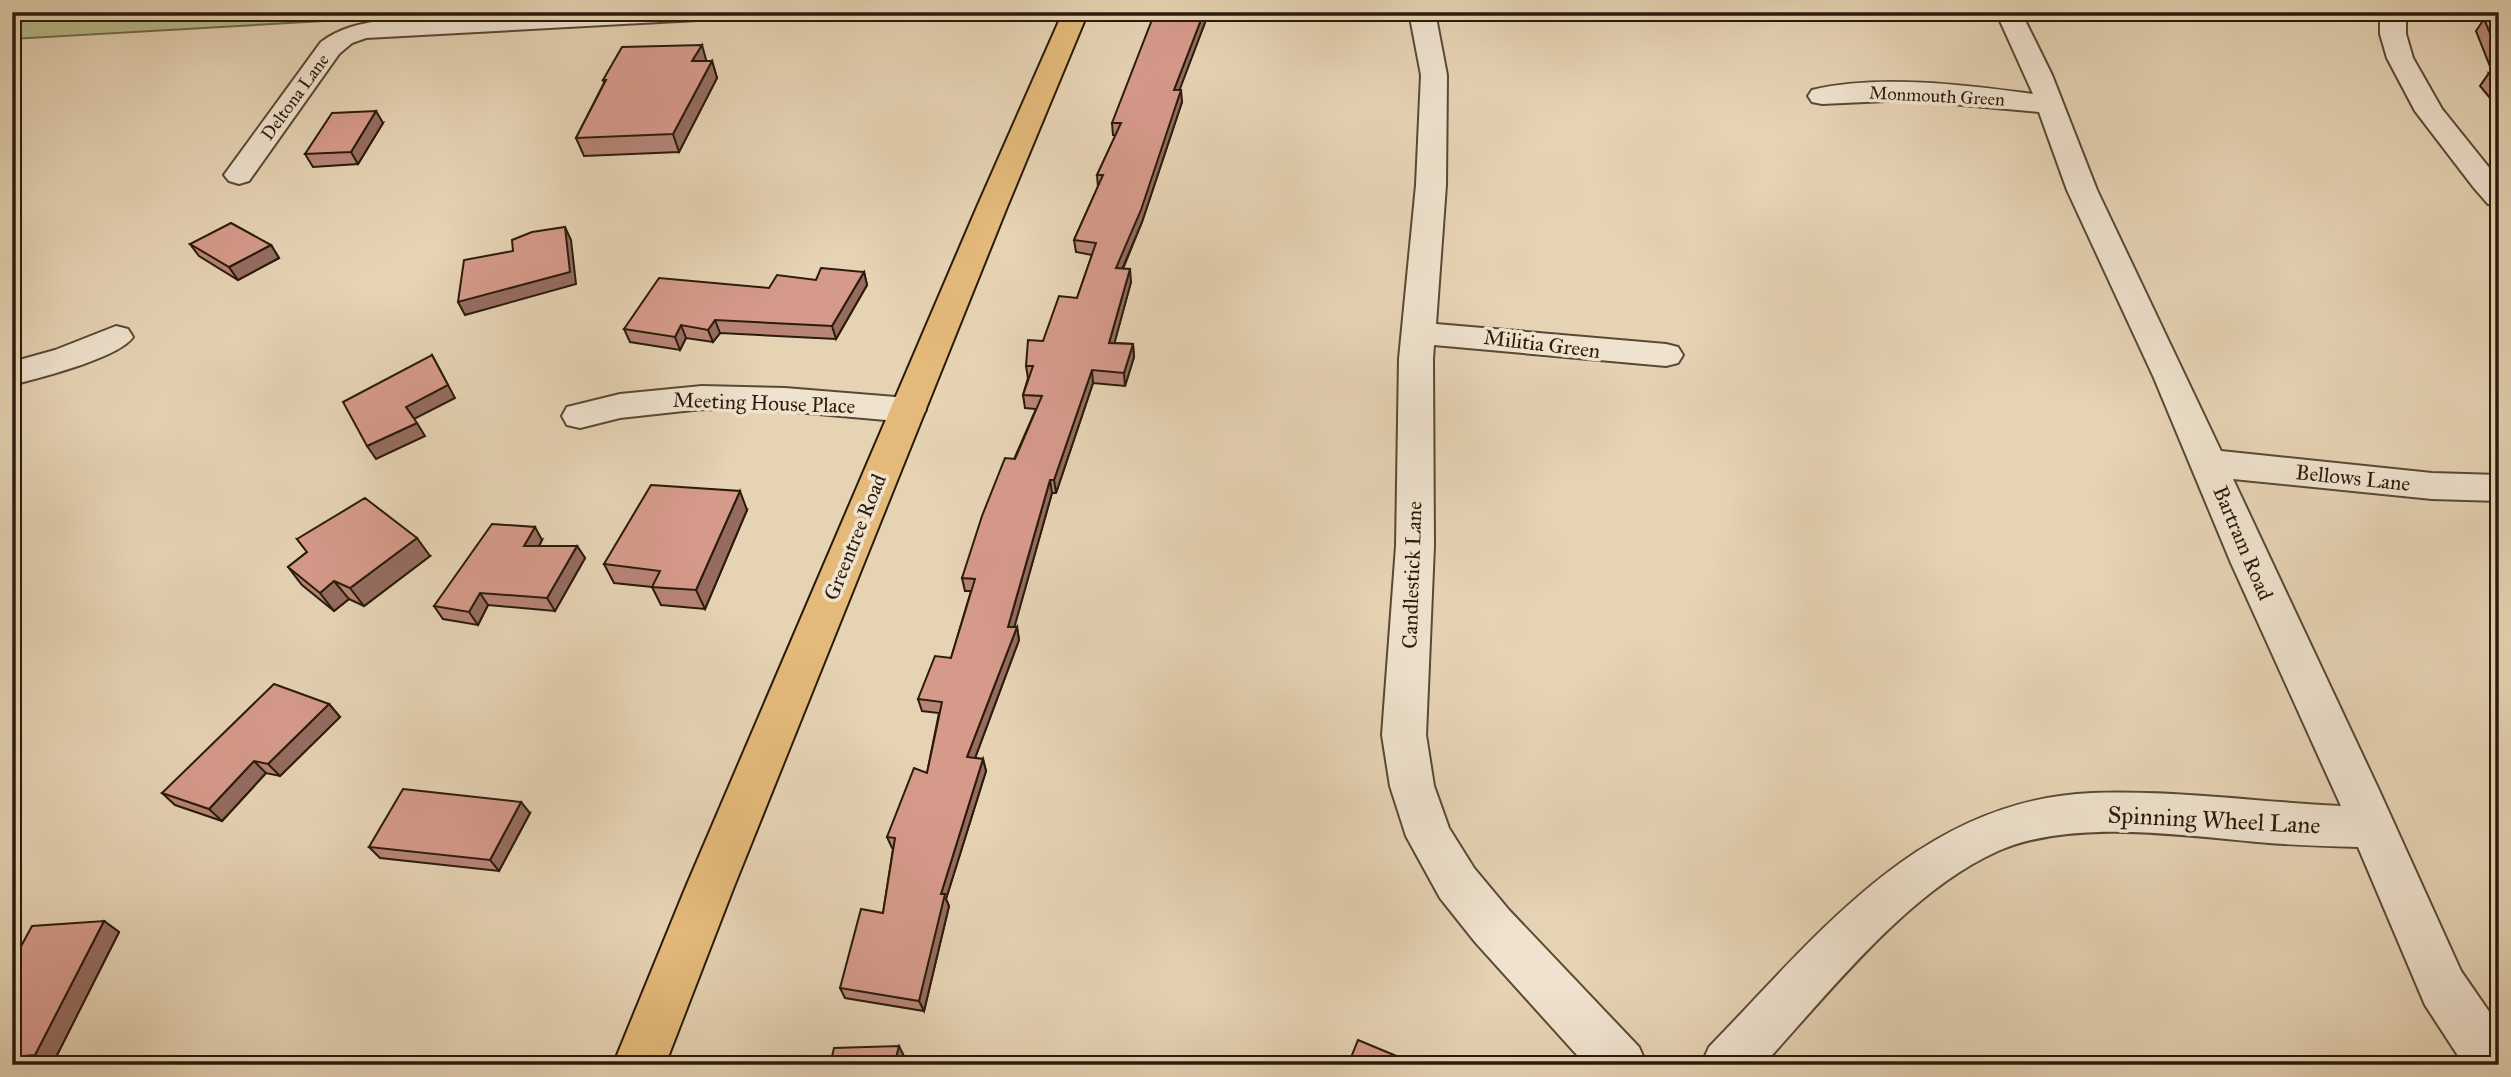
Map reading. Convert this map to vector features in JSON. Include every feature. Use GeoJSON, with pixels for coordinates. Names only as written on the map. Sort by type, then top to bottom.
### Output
{"type":"FeatureCollection","features":[{"type":"Feature","properties":{"kind":"main road","name":"Greentree Road"},"geometry":{"type":"LineString","coordinates":[[639,1065],[709,889],[1007,171],[1076,12]]}},
{"type":"Feature","properties":{"kind":"street","name":"Deltona Lane"},"geometry":{"type":"LineString","coordinates":[[239,175],[321,58],[343,38],[362,31],[697,12]]}},
{"type":"Feature","properties":{"kind":"street","name":"Candlestick Lane"},"geometry":{"type":"LineString","coordinates":[[1422,12],[1434,75],[1431,185],[1419,334],[1415,546],[1404,735],[1412,786],[1429,836],[1457,883],[1492,926],[1621,1065]]}},
{"type":"Feature","properties":{"kind":"street","name":"Bartram Road"},"geometry":{"type":"LineString","coordinates":[[2008,12],[2028,49],[2051,105],[2081,190],[2171,378],[2250,563],[2374,828],[2381,852],[2443,988],[2495,1065]]}},
{"type":"Feature","properties":{"kind":"street"},"geometry":{"type":"LineString","coordinates":[[2393,12],[2391,20],[2399,53],[2418,93],[2447,136],[2499,198]]}},
{"type":"Feature","properties":{"kind":"street","name":"Monmouth Green"},"geometry":{"type":"LineString","coordinates":[[1822,96],[1926,91],[2051,105]]}},
{"type":"Feature","properties":{"kind":"street","name":"Militia Green"},"geometry":{"type":"LineString","coordinates":[[1419,334],[1465,334],[1666,355]]}},
{"type":"Feature","properties":{"kind":"street"},"geometry":{"type":"LineString","coordinates":[[12,374],[67,358],[116,337]]}},
{"type":"Feature","properties":{"kind":"street","name":"Meeting House Place"},"geometry":{"type":"LineString","coordinates":[[580,416],[613,406],[689,397],[908,410]]}},
{"type":"Feature","properties":{"kind":"street","name":"Bellows Lane"},"geometry":{"type":"LineString","coordinates":[[2208,463],[2420,485],[2499,488]]}},
{"type":"Feature","properties":{"kind":"street","name":"Spinning Wheel Lane"},"geometry":{"type":"LineString","coordinates":[[1727,1065],[1861,927],[1942,859],[1984,836],[2031,822],[2081,815],[2189,814],[2272,823],[2374,828]]}},
{"type":"Feature","properties":{"kind":"green space"},"geometry":{"type":"Polygon","coordinates":[[[12,12],[481,12],[12,39],[12,12]]]}},
{"type":"Feature","properties":{"kind":"building"},"geometry":{"type":"Polygon","coordinates":[[[1155,12],[1204,12],[1174,90],[1181,90],[1141,210],[1116,268],[1130,269],[1109,343],[1133,344],[1124,373],[1092,370],[1054,480],[1050,480],[1008,627],[1017,627],[967,757],[983,759],[941,894],[945,894],[919,1001],[840,988],[861,909],[883,913],[895,838],[887,837],[914,768],[927,773],[942,702],[918,699],[935,656],[951,658],[975,579],[962,578],[982,516],[1005,458],[1015,459],[1042,396],[1023,395],[1033,366],[1026,366],[1028,340],[1043,341],[1059,296],[1077,298],[1096,243],[1074,240],[1103,175],[1097,175],[1121,123],[1112,123],[1155,12]]]}},
{"type":"Feature","properties":{"kind":"building"},"geometry":{"type":"Polygon","coordinates":[[[2484,19],[2499,21],[2499,55],[2484,19]]]}},
{"type":"Feature","properties":{"kind":"building"},"geometry":{"type":"Polygon","coordinates":[[[702,45],[692,61],[712,61],[673,134],[576,138],[622,47],[702,45]]]}},
{"type":"Feature","properties":{"kind":"building"},"geometry":{"type":"Polygon","coordinates":[[[2489,73],[2499,75],[2499,85],[2489,73]]]}},
{"type":"Feature","properties":{"kind":"building"},"geometry":{"type":"Polygon","coordinates":[[[376,111],[351,152],[305,154],[332,113],[376,111]]]}},
{"type":"Feature","properties":{"kind":"building"},"geometry":{"type":"Polygon","coordinates":[[[231,223],[271,245],[229,267],[190,244],[231,223]]]}},
{"type":"Feature","properties":{"kind":"building"},"geometry":{"type":"Polygon","coordinates":[[[565,227],[570,272],[458,302],[464,260],[513,251],[512,240],[532,232],[565,227]]]}},
{"type":"Feature","properties":{"kind":"building"},"geometry":{"type":"Polygon","coordinates":[[[821,268],[864,272],[832,326],[715,320],[708,330],[681,325],[675,337],[624,329],[659,278],[769,288],[777,275],[816,280],[821,268]]]}},
{"type":"Feature","properties":{"kind":"building"},"geometry":{"type":"Polygon","coordinates":[[[432,355],[448,385],[406,407],[417,423],[367,446],[343,402],[432,355]]]}},
{"type":"Feature","properties":{"kind":"building"},"geometry":{"type":"Polygon","coordinates":[[[651,485],[740,491],[696,590],[652,587],[660,571],[604,564],[651,485]]]}},
{"type":"Feature","properties":{"kind":"building"},"geometry":{"type":"Polygon","coordinates":[[[365,498],[417,538],[350,588],[334,581],[320,593],[288,567],[307,552],[297,539],[365,498]]]}},
{"type":"Feature","properties":{"kind":"building"},"geometry":{"type":"Polygon","coordinates":[[[492,524],[535,527],[524,546],[577,546],[547,598],[480,593],[469,612],[434,606],[492,524]]]}},
{"type":"Feature","properties":{"kind":"building"},"geometry":{"type":"Polygon","coordinates":[[[274,684],[329,704],[268,764],[254,761],[209,809],[162,793],[274,684]]]}},
{"type":"Feature","properties":{"kind":"building"},"geometry":{"type":"Polygon","coordinates":[[[403,789],[521,802],[490,860],[369,847],[403,789]]]}},
{"type":"Feature","properties":{"kind":"building"},"geometry":{"type":"Polygon","coordinates":[[[104,921],[35,1055],[12,1057],[12,963],[32,926],[104,921]]]}},
{"type":"Feature","properties":{"kind":"building"},"geometry":{"type":"Polygon","coordinates":[[[1358,1040],[1418,1065],[1348,1065],[1358,1040]]]}},
{"type":"Feature","properties":{"kind":"building"},"geometry":{"type":"Polygon","coordinates":[[[899,1046],[894,1065],[830,1065],[834,1048],[899,1046]]]}}]}
